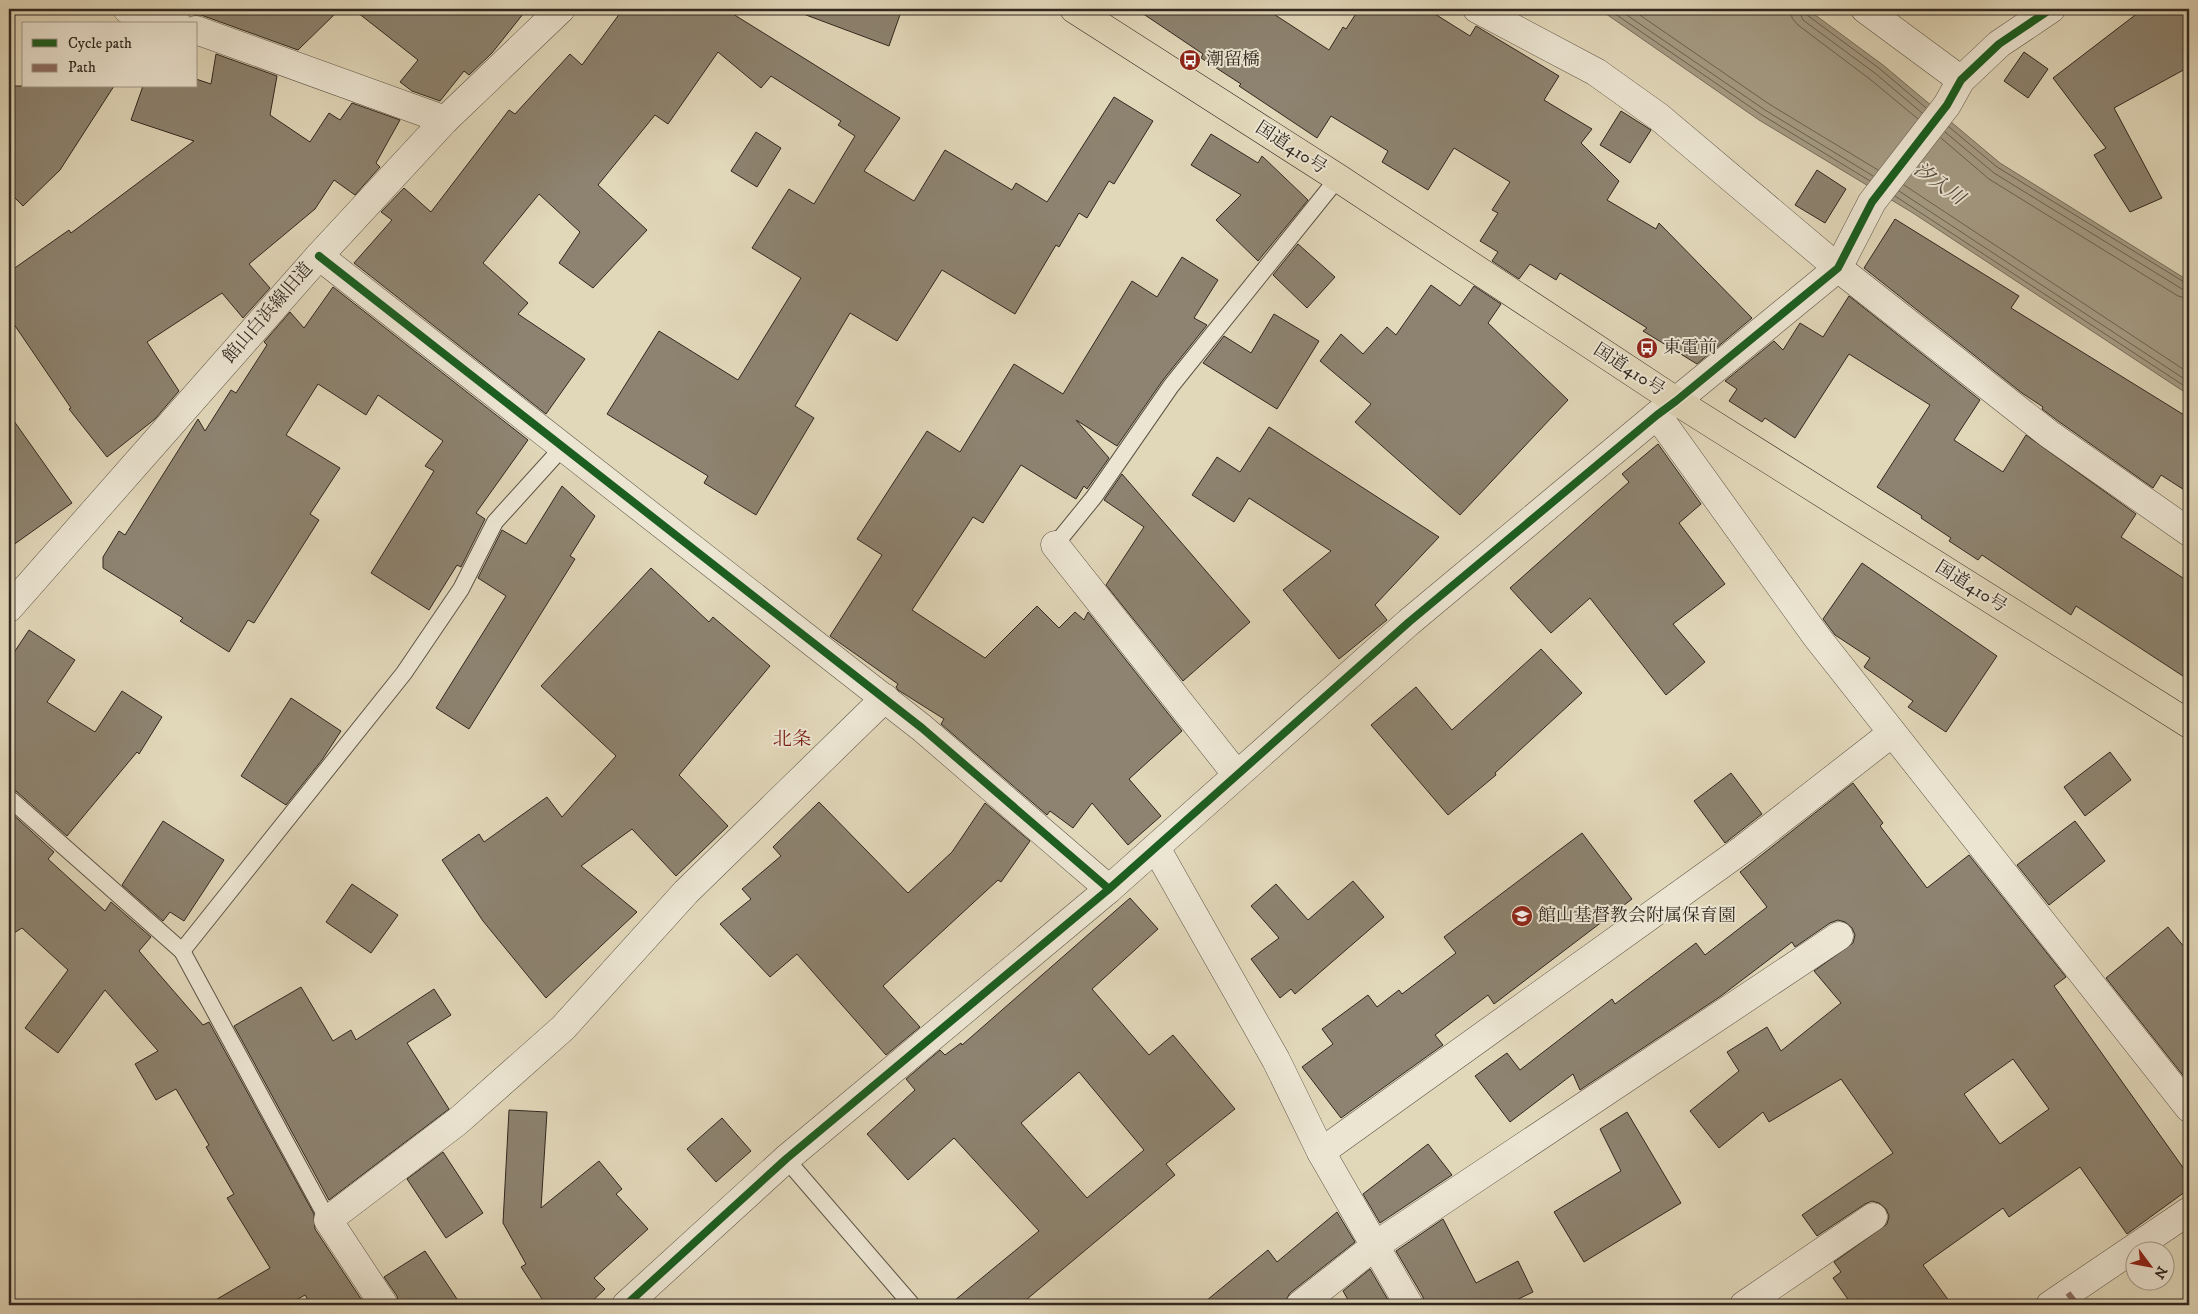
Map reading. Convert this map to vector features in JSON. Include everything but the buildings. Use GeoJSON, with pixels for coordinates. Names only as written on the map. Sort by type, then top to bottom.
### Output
{"type":"FeatureCollection","features":[{"type":"Feature","properties":{"kind":"highway","name":"国道410号"},"geometry":{"type":"LineString","coordinates":[[1074,9],[1338,178],[1666,408],[2189,724]]}},
{"type":"Feature","properties":{"kind":"street"},"geometry":{"type":"LineString","coordinates":[[127,9],[170,22]]}},
{"type":"Feature","properties":{"kind":"street","name":"館山白浜線旧道"},"geometry":{"type":"LineString","coordinates":[[9,608],[319,256],[445,120],[561,9]]}},
{"type":"Feature","properties":{"kind":"street"},"geometry":{"type":"LineString","coordinates":[[1477,9],[1596,72],[1628,94],[1659,117],[1838,268],[2049,434],[2189,532]]}},
{"type":"Feature","properties":{"kind":"street"},"geometry":{"type":"LineString","coordinates":[[1865,9],[1960,80]]}},
{"type":"Feature","properties":{"kind":"street"},"geometry":{"type":"LineString","coordinates":[[626,1305],[786,1159],[1109,889],[1409,622],[1838,268],[1872,202],[1947,106],[1960,80],[1999,44],[2051,9]]}},
{"type":"Feature","properties":{"kind":"street"},"geometry":{"type":"LineString","coordinates":[[198,31],[445,120]]}},
{"type":"Feature","properties":{"kind":"street"},"geometry":{"type":"LineString","coordinates":[[319,256],[562,448],[885,698],[1109,889]]}},
{"type":"Feature","properties":{"kind":"street"},"geometry":{"type":"LineString","coordinates":[[1666,408],[1816,636],[2189,1108]]}},
{"type":"Feature","properties":{"kind":"street"},"geometry":{"type":"LineString","coordinates":[[1055,545],[1237,775]]}},
{"type":"Feature","properties":{"kind":"street"},"geometry":{"type":"LineString","coordinates":[[384,1305],[328,1220],[457,1122],[563,1028],[686,892],[885,698]]}},
{"type":"Feature","properties":{"kind":"street"},"geometry":{"type":"LineString","coordinates":[[1321,1152],[1743,849],[1892,733]]}},
{"type":"Feature","properties":{"kind":"street"},"geometry":{"type":"LineString","coordinates":[[1156,848],[1276,1060],[1321,1152],[1409,1305]]}},
{"type":"Feature","properties":{"kind":"street"},"geometry":{"type":"LineString","coordinates":[[1300,1305],[1376,1246],[1839,936]]}},
{"type":"Feature","properties":{"kind":"street"},"geometry":{"type":"LineString","coordinates":[[2050,1305],[2189,1211]]}},
{"type":"Feature","properties":{"kind":"street"},"geometry":{"type":"LineString","coordinates":[[1744,1305],[1873,1217]]}},
{"type":"Feature","properties":{"kind":"lane"},"geometry":{"type":"LineString","coordinates":[[1055,545],[1094,497],[1171,386],[1338,178]]}},
{"type":"Feature","properties":{"kind":"lane"},"geometry":{"type":"LineString","coordinates":[[182,951],[404,673],[461,589],[495,522],[562,448]]}},
{"type":"Feature","properties":{"kind":"lane"},"geometry":{"type":"LineString","coordinates":[[9,798],[182,951],[328,1220]]}},
{"type":"Feature","properties":{"kind":"lane"},"geometry":{"type":"LineString","coordinates":[[786,1159],[912,1305]]}},
{"type":"Feature","properties":{"kind":"water","name":"汐入川"},"geometry":{"type":"Polygon","coordinates":[[[1599,9],[1807,9],[1883,65],[2000,163],[2189,281],[2189,395],[1913,213],[1759,120],[1599,9]]]}},
{"type":"Feature","properties":{"kind":"marked path"},"geometry":{"type":"LineString","coordinates":[[2068,1293],[2077,1305]]}},
{"type":"Feature","properties":{"kind":"cycle path"},"geometry":{"type":"LineString","coordinates":[[626,1305],[786,1159],[1109,889],[1409,622],[1657,415],[1838,268],[1872,202],[1947,105],[1961,80],[1999,44],[2051,9]]}},
{"type":"Feature","properties":{"kind":"cycle path"},"geometry":{"type":"LineString","coordinates":[[319,256],[922,728],[1109,889]]}},
{"type":"Feature","properties":{"kind":"place","name":"潮留橋"},"geometry":{"type":"Point","coordinates":[1190,60]}},
{"type":"Feature","properties":{"kind":"place","name":"東電前"},"geometry":{"type":"Point","coordinates":[1647,348]}},
{"type":"Feature","properties":{"kind":"place","name":"館山基督教会附属保育園"},"geometry":{"type":"Point","coordinates":[1522,916]}},
{"type":"Feature","properties":{"kind":"district","name":"北条"},"geometry":{"type":"Point","coordinates":[792,739]}}]}
